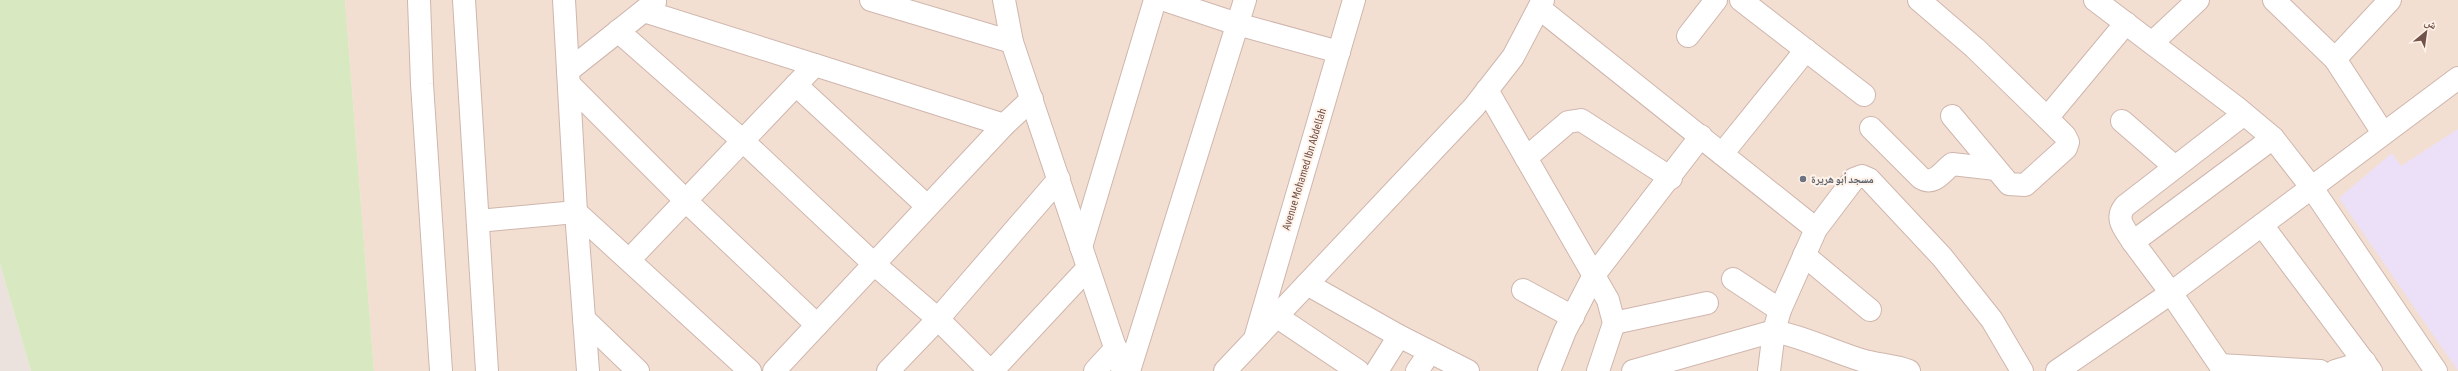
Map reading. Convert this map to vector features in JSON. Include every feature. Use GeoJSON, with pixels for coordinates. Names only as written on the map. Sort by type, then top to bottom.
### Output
{"type":"FeatureCollection","features":[{"type":"Feature","properties":{"kind":"street"},"geometry":{"type":"LineString","coordinates":[[419,0],[422,84],[441,371]]}},
{"type":"Feature","properties":{"kind":"street"},"geometry":{"type":"LineString","coordinates":[[464,0],[487,371]]}},
{"type":"Feature","properties":{"kind":"street"},"geometry":{"type":"LineString","coordinates":[[564,0],[576,212],[588,371]]}},
{"type":"Feature","properties":{"kind":"street"},"geometry":{"type":"LineString","coordinates":[[871,0],[1012,42]]}},
{"type":"Feature","properties":{"kind":"street"},"geometry":{"type":"LineString","coordinates":[[1004,0],[1012,42],[1059,179],[1087,269],[1124,371]]}},
{"type":"Feature","properties":{"kind":"street"},"geometry":{"type":"LineString","coordinates":[[1081,246],[1155,0]]}},
{"type":"Feature","properties":{"kind":"street"},"geometry":{"type":"LineString","coordinates":[[1165,0],[1237,24],[1339,52]]}},
{"type":"Feature","properties":{"kind":"street"},"geometry":{"type":"LineString","coordinates":[[1129,371],[1245,0]]}},
{"type":"Feature","properties":{"kind":"street","name":"Avenue Mohamed Ibn Abdellah"},"geometry":{"type":"LineString","coordinates":[[1245,371],[1354,0]]}},
{"type":"Feature","properties":{"kind":"street"},"geometry":{"type":"LineString","coordinates":[[1688,36],[1716,0]]}},
{"type":"Feature","properties":{"kind":"street"},"geometry":{"type":"LineString","coordinates":[[1741,0],[1864,95]]}},
{"type":"Feature","properties":{"kind":"street"},"geometry":{"type":"LineString","coordinates":[[1919,0],[1975,48],[2065,136],[2068,142],[2066,148],[2024,185],[2009,184],[1952,116]]}},
{"type":"Feature","properties":{"kind":"street"},"geometry":{"type":"LineString","coordinates":[[2095,0],[2244,114],[2272,138],[2312,188],[2436,371]]}},
{"type":"Feature","properties":{"kind":"street"},"geometry":{"type":"LineString","coordinates":[[2152,43],[2198,0]]}},
{"type":"Feature","properties":{"kind":"street"},"geometry":{"type":"LineString","coordinates":[[2274,0],[2336,59],[2383,133]]}},
{"type":"Feature","properties":{"kind":"street"},"geometry":{"type":"LineString","coordinates":[[2336,59],[2390,0]]}},
{"type":"Feature","properties":{"kind":"street"},"geometry":{"type":"LineString","coordinates":[[1225,371],[1474,107],[1513,57],[1541,4],[1722,154],[1816,229]]}},
{"type":"Feature","properties":{"kind":"street"},"geometry":{"type":"LineString","coordinates":[[568,77],[618,31],[651,5],[815,65],[1004,125]]}},
{"type":"Feature","properties":{"kind":"street"},"geometry":{"type":"LineString","coordinates":[[2047,118],[2126,23]]}},
{"type":"Feature","properties":{"kind":"street"},"geometry":{"type":"LineString","coordinates":[[618,31],[743,141],[874,264],[938,319],[991,371],[1087,269]]}},
{"type":"Feature","properties":{"kind":"street"},"geometry":{"type":"LineString","coordinates":[[1722,154],[1806,50]]}},
{"type":"Feature","properties":{"kind":"street"},"geometry":{"type":"LineString","coordinates":[[630,259],[815,65]]}},
{"type":"Feature","properties":{"kind":"street"},"geometry":{"type":"LineString","coordinates":[[568,77],[686,200],[817,325]]}},
{"type":"Feature","properties":{"kind":"street"},"geometry":{"type":"LineString","coordinates":[[2056,371],[2171,293],[2458,78]]}},
{"type":"Feature","properties":{"kind":"street"},"geometry":{"type":"LineString","coordinates":[[796,85],[927,206]]}},
{"type":"Feature","properties":{"kind":"street"},"geometry":{"type":"LineString","coordinates":[[1487,90],[1608,300],[1614,323],[1598,371]]}},
{"type":"Feature","properties":{"kind":"street"},"geometry":{"type":"LineString","coordinates":[[774,371],[927,206],[1004,125],[1032,98]]}},
{"type":"Feature","properties":{"kind":"street"},"geometry":{"type":"LineString","coordinates":[[2244,114],[2175,167],[2120,213],[2119,220],[2222,368],[2320,371]]}},
{"type":"Feature","properties":{"kind":"street"},"geometry":{"type":"LineString","coordinates":[[1526,158],[1568,122],[1581,120],[1671,178]]}},
{"type":"Feature","properties":{"kind":"street"},"geometry":{"type":"LineString","coordinates":[[2122,121],[2175,167]]}},
{"type":"Feature","properties":{"kind":"street"},"geometry":{"type":"LineString","coordinates":[[1870,128],[1921,178],[1927,182],[1932,181],[1952,164],[1996,169]]}},
{"type":"Feature","properties":{"kind":"street"},"geometry":{"type":"LineString","coordinates":[[1549,371],[1594,275],[1671,178],[1701,136]]}},
{"type":"Feature","properties":{"kind":"street"},"geometry":{"type":"LineString","coordinates":[[2133,242],[2272,138]]}},
{"type":"Feature","properties":{"kind":"street"},"geometry":{"type":"LineString","coordinates":[[1769,371],[1777,321],[1816,229],[1854,178],[1862,176],[1870,179],[1942,257],[1988,314],[2022,371]]}},
{"type":"Feature","properties":{"kind":"street"},"geometry":{"type":"LineString","coordinates":[[888,371],[938,319],[1059,179]]}},
{"type":"Feature","properties":{"kind":"street"},"geometry":{"type":"LineString","coordinates":[[478,221],[576,212],[630,259],[750,371]]}},
{"type":"Feature","properties":{"kind":"street"},"geometry":{"type":"LineString","coordinates":[[2262,225],[2368,367],[2335,371]]}},
{"type":"Feature","properties":{"kind":"street"},"geometry":{"type":"LineString","coordinates":[[1804,255],[1870,310]]}},
{"type":"Feature","properties":{"kind":"street"},"geometry":{"type":"LineString","coordinates":[[1733,280],[1777,321],[1796,335],[1832,351],[1909,371]]}},
{"type":"Feature","properties":{"kind":"street"},"geometry":{"type":"LineString","coordinates":[[1307,284],[1399,336],[1468,371]]}},
{"type":"Feature","properties":{"kind":"street"},"geometry":{"type":"LineString","coordinates":[[1523,290],[1573,317]]}},
{"type":"Feature","properties":{"kind":"street"},"geometry":{"type":"LineString","coordinates":[[1614,323],[1707,303]]}},
{"type":"Feature","properties":{"kind":"street"},"geometry":{"type":"LineString","coordinates":[[1276,316],[1350,369]]}},
{"type":"Feature","properties":{"kind":"street"},"geometry":{"type":"LineString","coordinates":[[584,319],[638,371]]}},
{"type":"Feature","properties":{"kind":"street"},"geometry":{"type":"LineString","coordinates":[[1633,371],[1777,321]]}},
{"type":"Feature","properties":{"kind":"street"},"geometry":{"type":"LineString","coordinates":[[1377,371],[1399,336]]}},
{"type":"Feature","properties":{"kind":"street"},"geometry":{"type":"LineString","coordinates":[[1095,371],[1116,348]]}},
{"type":"Feature","properties":{"kind":"street"},"geometry":{"type":"LineString","coordinates":[[1417,371],[1430,352]]}},
{"type":"Feature","properties":{"kind":"shaded area"},"geometry":{"type":"Polygon","coordinates":[[[345,0],[2458,0],[2458,371],[374,371],[345,0]]]}},
{"type":"Feature","properties":{"kind":"shaded area"},"geometry":{"type":"Polygon","coordinates":[[[2458,129],[2458,371],[2339,198],[2392,153],[2401,166],[2458,129]]]}},
{"type":"Feature","properties":{"kind":"shaded area"},"geometry":{"type":"Polygon","coordinates":[[[0,264],[31,371],[0,371],[0,264]]]}},
{"type":"Feature","properties":{"kind":"green space"},"geometry":{"type":"Polygon","coordinates":[[[0,0],[345,0],[374,371],[31,371],[0,264],[0,0]]]}},
{"type":"Feature","properties":{"kind":"place","name":"مسجد أبو هريرة"},"geometry":{"type":"Point","coordinates":[1803,179]}}]}
